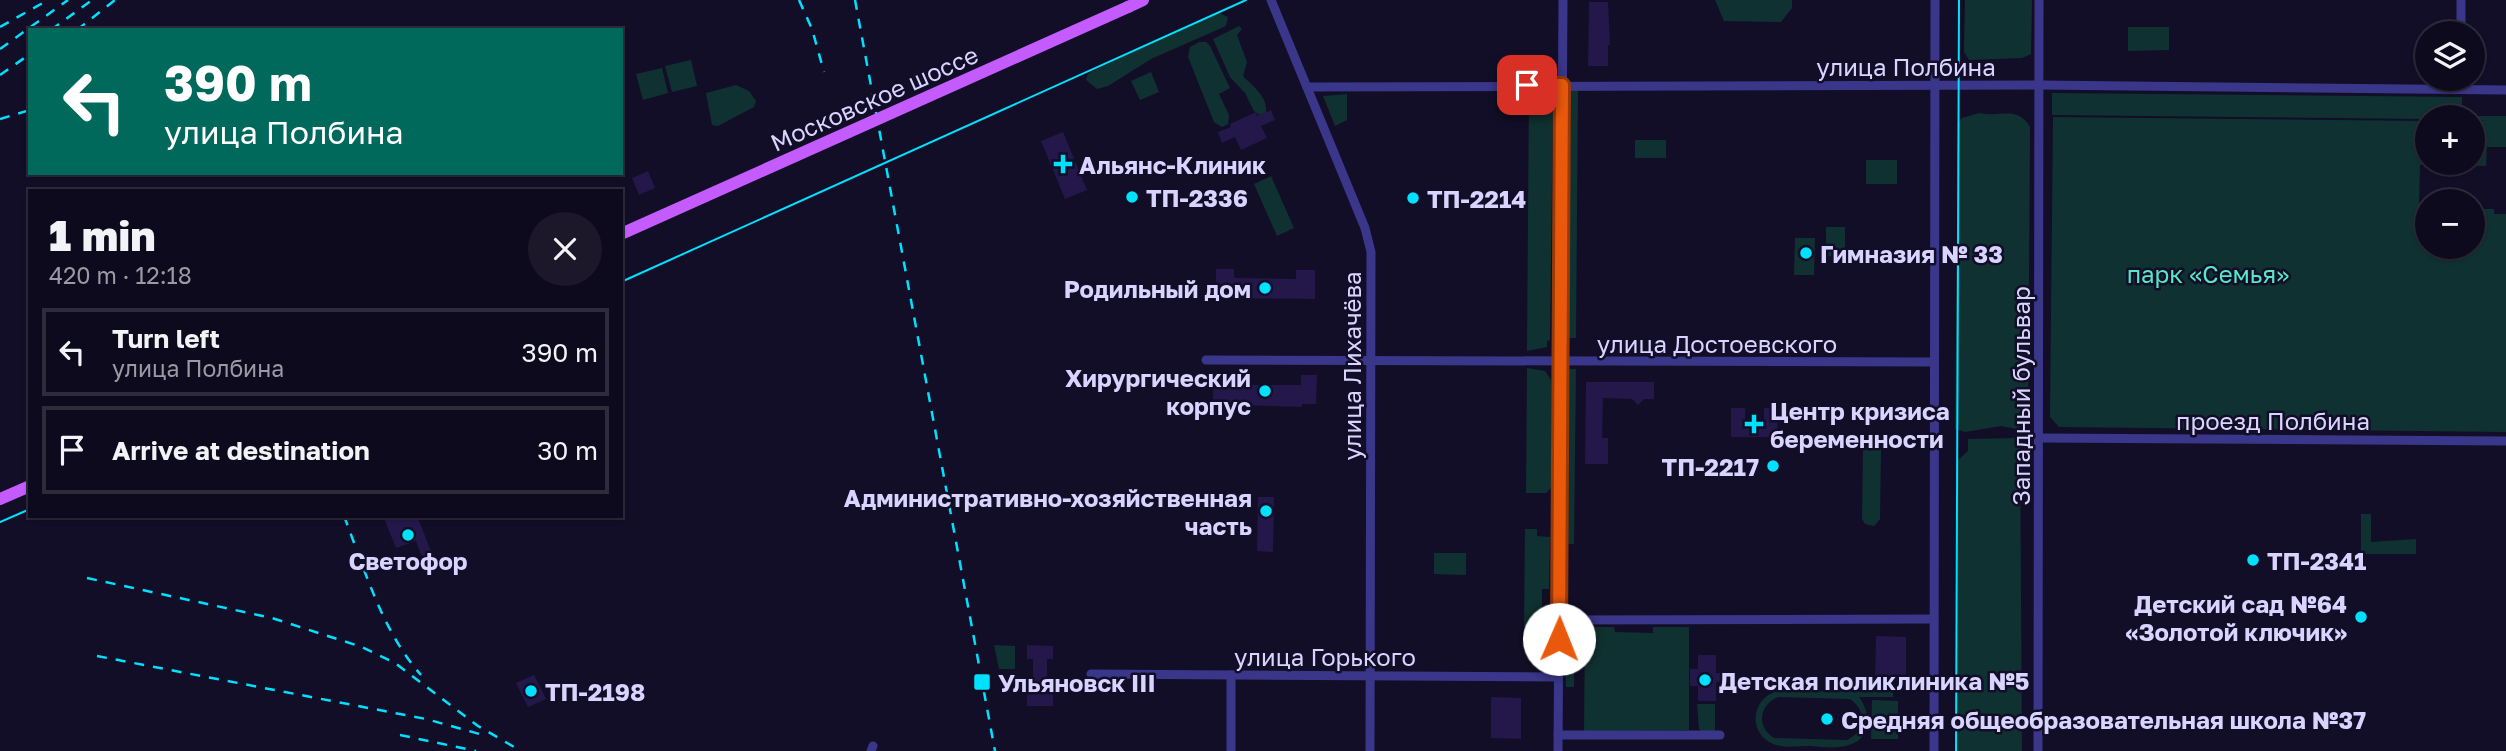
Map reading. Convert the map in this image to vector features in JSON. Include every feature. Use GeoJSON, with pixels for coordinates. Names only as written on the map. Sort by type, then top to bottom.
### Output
{"type":"FeatureCollection","features":[{"type":"Feature","properties":{"kind":"main road","name":"Московское шоссе"},"geometry":{"type":"LineString","coordinates":[[623,233],[1143,0]]}},
{"type":"Feature","properties":{"kind":"main road"},"geometry":{"type":"LineString","coordinates":[[0,499],[28,487]]}},
{"type":"Feature","properties":{"kind":"street","name":"улица Лихачёва"},"geometry":{"type":"LineString","coordinates":[[1271,0],[1368,236],[1371,252],[1370,751]]}},
{"type":"Feature","properties":{"kind":"street"},"geometry":{"type":"LineString","coordinates":[[1558,751],[1563,0]]}},
{"type":"Feature","properties":{"kind":"street"},"geometry":{"type":"LineString","coordinates":[[1934,751],[1935,0]]}},
{"type":"Feature","properties":{"kind":"street","name":"Западный бульвар"},"geometry":{"type":"LineString","coordinates":[[2038,751],[2039,0]]}},
{"type":"Feature","properties":{"kind":"street"},"geometry":{"type":"LineString","coordinates":[[2461,0],[2461,21]]}},
{"type":"Feature","properties":{"kind":"street","name":"улица Полбина"},"geometry":{"type":"LineString","coordinates":[[1307,87],[2415,84]]}},
{"type":"Feature","properties":{"kind":"street","name":"улица Полбина"},"geometry":{"type":"LineString","coordinates":[[2485,87],[2506,90]]}},
{"type":"Feature","properties":{"kind":"street","name":"улица Достоевского"},"geometry":{"type":"LineString","coordinates":[[1206,360],[1934,362]]}},
{"type":"Feature","properties":{"kind":"street","name":"проезд Полбина"},"geometry":{"type":"LineString","coordinates":[[2039,438],[2506,441]]}},
{"type":"Feature","properties":{"kind":"street"},"geometry":{"type":"LineString","coordinates":[[1559,620],[1934,619]]}},
{"type":"Feature","properties":{"kind":"street","name":"улица Горького"},"geometry":{"type":"LineString","coordinates":[[1091,674],[1558,677]]}},
{"type":"Feature","properties":{"kind":"street"},"geometry":{"type":"LineString","coordinates":[[1231,675],[1231,751]]}},
{"type":"Feature","properties":{"kind":"street"},"geometry":{"type":"LineString","coordinates":[[1558,735],[1720,735]]}},
{"type":"Feature","properties":{"kind":"green space"},"geometry":{"type":"Polygon","coordinates":[[[1715,0],[1792,0],[1792,8],[1781,22],[1724,21],[1715,0]]]}},
{"type":"Feature","properties":{"kind":"green space"},"geometry":{"type":"Polygon","coordinates":[[[1965,0],[2032,0],[2031,54],[2022,58],[1969,60],[1964,52],[1965,0]]]}},
{"type":"Feature","properties":{"kind":"green space"},"geometry":{"type":"Polygon","coordinates":[[[1219,13],[1228,17],[1226,26],[1151,59],[1108,86],[1097,89],[1086,80],[1088,74],[1127,53],[1219,13]]]}},
{"type":"Feature","properties":{"kind":"green space"},"geometry":{"type":"Polygon","coordinates":[[[1239,26],[1242,29],[1237,35],[1247,62],[1243,76],[1265,102],[1266,113],[1260,115],[1254,111],[1245,93],[1230,77],[1213,39],[1239,26]]]}},
{"type":"Feature","properties":{"kind":"green space"},"geometry":{"type":"Polygon","coordinates":[[[2128,27],[2169,27],[2169,50],[2128,51],[2128,27]]]}},
{"type":"Feature","properties":{"kind":"green space"},"geometry":{"type":"Polygon","coordinates":[[[1206,42],[1210,46],[1230,88],[1219,94],[1229,115],[1228,124],[1222,127],[1214,122],[1188,57],[1190,47],[1206,42]]]}},
{"type":"Feature","properties":{"kind":"green space"},"geometry":{"type":"Polygon","coordinates":[[[691,60],[697,86],[672,92],[665,66],[691,60]]]}},
{"type":"Feature","properties":{"kind":"green space"},"geometry":{"type":"Polygon","coordinates":[[[662,68],[668,93],[643,100],[636,74],[662,68]]]}},
{"type":"Feature","properties":{"kind":"green space"},"geometry":{"type":"Polygon","coordinates":[[[1151,72],[1159,92],[1140,100],[1131,81],[1151,72]]]}},
{"type":"Feature","properties":{"kind":"green space"},"geometry":{"type":"Polygon","coordinates":[[[736,85],[749,91],[756,101],[754,107],[718,126],[712,125],[706,93],[736,85]]]}},
{"type":"Feature","properties":{"kind":"green space"},"geometry":{"type":"Polygon","coordinates":[[[1529,87],[1547,90],[1553,100],[1550,340],[1547,341],[1547,347],[1527,351],[1529,87]]]}},
{"type":"Feature","properties":{"kind":"green space"},"geometry":{"type":"Polygon","coordinates":[[[1571,89],[1578,90],[1576,338],[1568,338],[1571,89]]]}},
{"type":"Feature","properties":{"kind":"green space"},"geometry":{"type":"Polygon","coordinates":[[[2052,93],[2462,97],[2462,105],[2415,105],[2415,119],[2052,115],[2052,93]]]}},
{"type":"Feature","properties":{"kind":"green space"},"geometry":{"type":"Polygon","coordinates":[[[1347,94],[1347,120],[1335,126],[1323,96],[1347,94]]]}},
{"type":"Feature","properties":{"kind":"green space"},"geometry":{"type":"Polygon","coordinates":[[[1979,113],[2014,114],[2025,120],[2030,127],[2028,422],[2016,429],[2001,426],[1965,432],[1955,429],[1958,124],[1962,118],[1979,113]]]}},
{"type":"Feature","properties":{"kind":"green space","name":"парк «Семья»"},"geometry":{"type":"Polygon","coordinates":[[[2485,116],[2506,116],[2506,147],[2487,147],[2485,166],[2485,121],[2488,121],[2485,121],[2485,116]]]}},
{"type":"Feature","properties":{"kind":"green space","name":"парк «Семья»"},"geometry":{"type":"Polygon","coordinates":[[[2053,117],[2415,121],[2415,175],[2420,175],[2419,189],[2415,189],[2415,259],[2485,259],[2485,209],[2494,209],[2494,214],[2506,214],[2506,432],[2059,427],[2050,417],[2053,117]]]}},
{"type":"Feature","properties":{"kind":"green space"},"geometry":{"type":"Polygon","coordinates":[[[1635,140],[1666,140],[1666,158],[1635,158],[1635,140]]]}},
{"type":"Feature","properties":{"kind":"green space"},"geometry":{"type":"Polygon","coordinates":[[[1866,160],[1897,160],[1897,184],[1866,184],[1866,160]]]}},
{"type":"Feature","properties":{"kind":"green space"},"geometry":{"type":"Polygon","coordinates":[[[1271,176],[1294,228],[1277,236],[1254,184],[1271,176]]]}},
{"type":"Feature","properties":{"kind":"green space"},"geometry":{"type":"Polygon","coordinates":[[[1826,227],[1845,227],[1845,257],[1826,256],[1826,227]]]}},
{"type":"Feature","properties":{"kind":"green space"},"geometry":{"type":"Polygon","coordinates":[[[1795,238],[1815,238],[1814,275],[1794,275],[1795,238]]]}},
{"type":"Feature","properties":{"kind":"green space"},"geometry":{"type":"Polygon","coordinates":[[[1527,368],[1545,371],[1551,380],[1551,488],[1546,493],[1526,493],[1527,368]]]}},
{"type":"Feature","properties":{"kind":"green space"},"geometry":{"type":"Polygon","coordinates":[[[1569,369],[1576,369],[1574,544],[1568,544],[1569,369]]]}},
{"type":"Feature","properties":{"kind":"green space"},"geometry":{"type":"Polygon","coordinates":[[[2020,438],[2022,751],[1957,751],[1958,460],[1968,451],[1968,439],[2020,438]]]}},
{"type":"Feature","properties":{"kind":"green space"},"geometry":{"type":"Polygon","coordinates":[[[1874,443],[1881,450],[1880,519],[1874,526],[1865,524],[1862,519],[1863,447],[1874,443]]]}},
{"type":"Feature","properties":{"kind":"green space"},"geometry":{"type":"Polygon","coordinates":[[[2361,514],[2371,514],[2371,542],[2416,539],[2416,554],[2361,554],[2361,514]]]}},
{"type":"Feature","properties":{"kind":"green space"},"geometry":{"type":"Polygon","coordinates":[[[1525,529],[1537,529],[1537,536],[1550,537],[1549,589],[1542,589],[1542,612],[1524,629],[1525,529]]]}},
{"type":"Feature","properties":{"kind":"green space"},"geometry":{"type":"Polygon","coordinates":[[[1434,553],[1466,553],[1466,575],[1434,574],[1434,553]]]}},
{"type":"Feature","properties":{"kind":"green space"},"geometry":{"type":"Polygon","coordinates":[[[1575,627],[1574,687],[1566,687],[1567,638],[1575,627]]]}},
{"type":"Feature","properties":{"kind":"green space"},"geometry":{"type":"Polygon","coordinates":[[[1585,627],[1614,627],[1615,632],[1653,633],[1653,627],[1689,627],[1689,730],[1584,731],[1585,627]]]}},
{"type":"Feature","properties":{"kind":"green space"},"geometry":{"type":"Polygon","coordinates":[[[994,645],[1015,646],[1015,669],[999,669],[994,645]]]}},
{"type":"Feature","properties":{"kind":"green space"},"geometry":{"type":"Polygon","coordinates":[[[1893,692],[1893,697],[1859,697],[1866,710],[1868,724],[1857,742],[1840,747],[1790,747],[1769,742],[1762,737],[1757,726],[1757,710],[1763,700],[1773,693],[1893,692]],[[1778,697],[1767,705],[1762,722],[1774,738],[1847,740],[1858,731],[1862,721],[1859,709],[1850,699],[1778,697]]]}},
{"type":"Feature","properties":{"kind":"green space"},"geometry":{"type":"Polygon","coordinates":[[[1872,700],[1898,701],[1898,739],[1871,739],[1872,700]]]}},
{"type":"Feature","properties":{"kind":"green space"},"geometry":{"type":"Polygon","coordinates":[[[1697,704],[1715,704],[1715,732],[1699,729],[1697,704]]]}},
{"type":"Feature","properties":{"kind":"building"},"geometry":{"type":"Polygon","coordinates":[[[1589,2],[1608,2],[1608,66],[1588,66],[1589,2]]]}},
{"type":"Feature","properties":{"kind":"building"},"geometry":{"type":"Polygon","coordinates":[[[1271,110],[1275,120],[1261,126],[1267,138],[1241,150],[1235,137],[1222,143],[1218,132],[1256,112],[1257,116],[1271,110]]]}},
{"type":"Feature","properties":{"kind":"building","name":"Альянс-Клиник"},"geometry":{"type":"Polygon","coordinates":[[[1063,132],[1087,190],[1065,199],[1041,141],[1063,132]]]}},
{"type":"Feature","properties":{"kind":"building"},"geometry":{"type":"Polygon","coordinates":[[[648,171],[655,188],[639,195],[632,178],[648,171]]]}},
{"type":"Feature","properties":{"kind":"building","name":"Родильный дом"},"geometry":{"type":"Polygon","coordinates":[[[1216,269],[1234,269],[1234,278],[1296,279],[1296,270],[1315,270],[1315,299],[1216,298],[1216,269]]]}},
{"type":"Feature","properties":{"kind":"building","name":"Хирургический корпус"},"geometry":{"type":"Polygon","coordinates":[[[1213,374],[1230,374],[1229,385],[1301,385],[1301,375],[1317,375],[1316,404],[1302,404],[1302,407],[1213,404],[1213,374]]]}},
{"type":"Feature","properties":{"kind":"building"},"geometry":{"type":"Polygon","coordinates":[[[1586,382],[1654,382],[1654,399],[1644,399],[1638,405],[1632,399],[1603,398],[1602,438],[1608,438],[1608,464],[1585,464],[1586,382]]]}},
{"type":"Feature","properties":{"kind":"building","name":"Центр кризиса беременности"},"geometry":{"type":"Polygon","coordinates":[[[1731,408],[1745,408],[1745,421],[1764,421],[1764,408],[1778,408],[1777,437],[1731,437],[1731,408]]]}},
{"type":"Feature","properties":{"kind":"building","name":"Административно-хозяйственная часть"},"geometry":{"type":"Polygon","coordinates":[[[1258,497],[1274,497],[1273,552],[1257,551],[1258,497]]]}},
{"type":"Feature","properties":{"kind":"building","name":"Светофор"},"geometry":{"type":"Polygon","coordinates":[[[384,518],[418,518],[433,556],[423,560],[416,541],[396,548],[384,518]]]}},
{"type":"Feature","properties":{"kind":"building"},"geometry":{"type":"Polygon","coordinates":[[[1876,636],[1906,637],[1906,681],[1875,680],[1876,636]]]}},
{"type":"Feature","properties":{"kind":"building"},"geometry":{"type":"Polygon","coordinates":[[[1027,645],[1053,646],[1053,659],[1047,659],[1047,693],[1053,693],[1053,706],[1027,706],[1027,693],[1033,693],[1033,659],[1027,659],[1027,645]]]}},
{"type":"Feature","properties":{"kind":"building","name":"Детская поликлиника №5"},"geometry":{"type":"Polygon","coordinates":[[[1698,655],[1716,655],[1716,673],[1721,673],[1721,682],[1716,682],[1716,701],[1698,701],[1698,686],[1690,686],[1690,669],[1698,669],[1698,655]]]}},
{"type":"Feature","properties":{"kind":"building","name":"ТП-2198"},"geometry":{"type":"Polygon","coordinates":[[[534,675],[546,699],[528,707],[516,683],[534,675]]]}},
{"type":"Feature","properties":{"kind":"building"},"geometry":{"type":"Polygon","coordinates":[[[1491,697],[1521,698],[1521,739],[1491,738],[1491,697]]]}},
{"type":"Feature","properties":{"kind":"tram line"},"geometry":{"type":"LineString","coordinates":[[623,281],[1246,0]]}},
{"type":"Feature","properties":{"kind":"tram line"},"geometry":{"type":"LineString","coordinates":[[1956,751],[1959,0]]}},
{"type":"Feature","properties":{"kind":"tram line"},"geometry":{"type":"LineString","coordinates":[[0,522],[28,510]]}},
{"type":"Feature","properties":{"kind":"railway"},"geometry":{"type":"LineString","coordinates":[[0,27],[48,0]]}},
{"type":"Feature","properties":{"kind":"railway"},"geometry":{"type":"LineString","coordinates":[[29,28],[68,0]]}},
{"type":"Feature","properties":{"kind":"railway"},"geometry":{"type":"LineString","coordinates":[[54,28],[92,0]]}},
{"type":"Feature","properties":{"kind":"railway"},"geometry":{"type":"LineString","coordinates":[[80,28],[115,0]]}},
{"type":"Feature","properties":{"kind":"railway"},"geometry":{"type":"LineString","coordinates":[[799,0],[812,29],[824,72]]}},
{"type":"Feature","properties":{"kind":"railway"},"geometry":{"type":"LineString","coordinates":[[855,0],[995,751]]}},
{"type":"Feature","properties":{"kind":"railway"},"geometry":{"type":"LineString","coordinates":[[0,49],[28,29]]}},
{"type":"Feature","properties":{"kind":"railway"},"geometry":{"type":"LineString","coordinates":[[0,75],[28,55]]}},
{"type":"Feature","properties":{"kind":"railway"},"geometry":{"type":"LineString","coordinates":[[0,119],[28,111]]}},
{"type":"Feature","properties":{"kind":"railway"},"geometry":{"type":"LineString","coordinates":[[345,518],[385,620],[407,658],[421,675]]}},
{"type":"Feature","properties":{"kind":"railway"},"geometry":{"type":"LineString","coordinates":[[87,578],[272,618],[362,647],[395,663],[478,726],[521,751]]}},
{"type":"Feature","properties":{"kind":"railway"},"geometry":{"type":"LineString","coordinates":[[97,656],[426,719],[483,735]]}},
{"type":"Feature","properties":{"kind":"railway"},"geometry":{"type":"LineString","coordinates":[[400,735],[476,751]]}},
{"type":"Feature","properties":{"kind":"place","name":"Альянс-Клиник"},"geometry":{"type":"Point","coordinates":[1063,164]}},
{"type":"Feature","properties":{"kind":"place","name":"ТП-2336"},"geometry":{"type":"Point","coordinates":[1132,197]}},
{"type":"Feature","properties":{"kind":"place","name":"ТП-2214"},"geometry":{"type":"Point","coordinates":[1413,198]}},
{"type":"Feature","properties":{"kind":"place","name":"Гимназия № 33"},"geometry":{"type":"Point","coordinates":[1806,253]}},
{"type":"Feature","properties":{"kind":"place","name":"Родильный дом"},"geometry":{"type":"Point","coordinates":[1265,288]}},
{"type":"Feature","properties":{"kind":"place","name":"Хирургический корпус"},"geometry":{"type":"Point","coordinates":[1265,391]}},
{"type":"Feature","properties":{"kind":"place","name":"Центр кризиса беременности"},"geometry":{"type":"Point","coordinates":[1754,424]}},
{"type":"Feature","properties":{"kind":"place","name":"ТП-2217"},"geometry":{"type":"Point","coordinates":[1773,466]}},
{"type":"Feature","properties":{"kind":"place","name":"Административно-хозяйственная часть"},"geometry":{"type":"Point","coordinates":[1266,511]}},
{"type":"Feature","properties":{"kind":"place","name":"Светофор"},"geometry":{"type":"Point","coordinates":[408,535]}},
{"type":"Feature","properties":{"kind":"place","name":"ТП-2341"},"geometry":{"type":"Point","coordinates":[2253,560]}},
{"type":"Feature","properties":{"kind":"place","name":"Детский сад №64 «Золотой ключик»"},"geometry":{"type":"Point","coordinates":[2361,617]}},
{"type":"Feature","properties":{"kind":"place","name":"Детская поликлиника №5"},"geometry":{"type":"Point","coordinates":[1705,680]}},
{"type":"Feature","properties":{"kind":"place","name":"Ульяновск III"},"geometry":{"type":"Point","coordinates":[982,682]}},
{"type":"Feature","properties":{"kind":"place","name":"ТП-2198"},"geometry":{"type":"Point","coordinates":[531,691]}},
{"type":"Feature","properties":{"kind":"place","name":"Средняя общеобразовательная школа №37"},"geometry":{"type":"Point","coordinates":[1827,719]}},
{"type":"Feature","properties":{"kind":"route"},"geometry":{"type":"LineString","coordinates":[[1527,85],[1562,85],[1559,639]]}}]}
